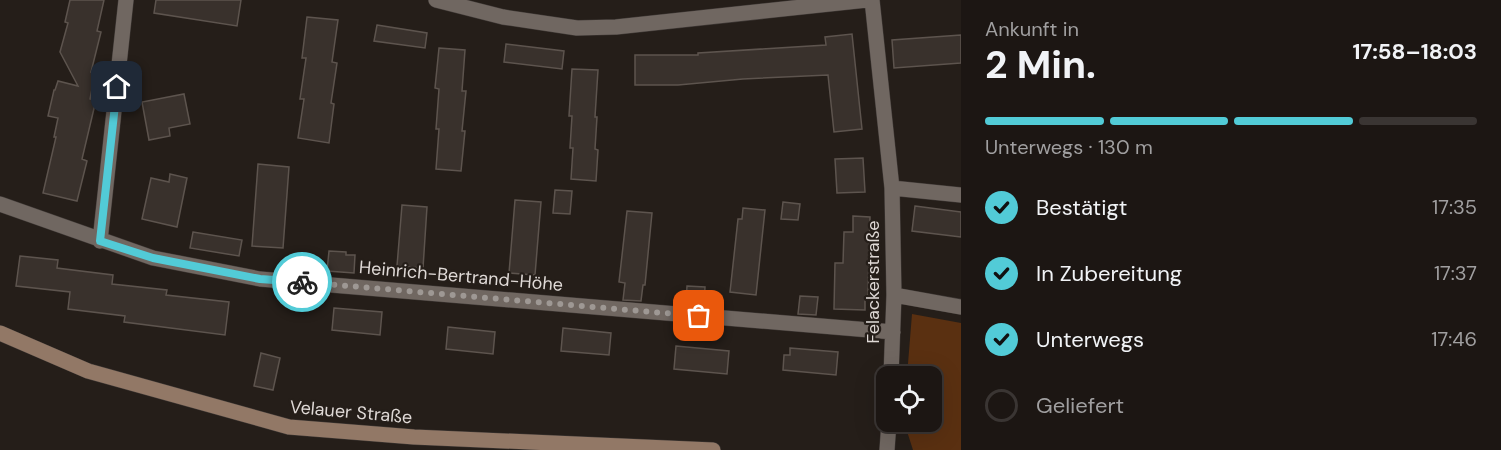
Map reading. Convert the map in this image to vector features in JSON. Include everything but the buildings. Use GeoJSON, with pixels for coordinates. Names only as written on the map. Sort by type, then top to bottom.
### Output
{"type":"FeatureCollection","features":[{"type":"Feature","properties":{"kind":"main road","name":"Velauer Straße"},"geometry":{"type":"LineString","coordinates":[[0,333],[88,372],[289,427],[414,437],[713,450]]}},
{"type":"Feature","properties":{"kind":"street"},"geometry":{"type":"LineString","coordinates":[[100,241],[126,0]]}},
{"type":"Feature","properties":{"kind":"street"},"geometry":{"type":"LineString","coordinates":[[436,0],[503,17],[577,28],[616,27],[867,0]]}},
{"type":"Feature","properties":{"kind":"street","name":"Felackerstraße"},"geometry":{"type":"LineString","coordinates":[[872,0],[892,188],[894,295],[891,366]]}},
{"type":"Feature","properties":{"kind":"street"},"geometry":{"type":"LineString","coordinates":[[892,188],[961,195]]}},
{"type":"Feature","properties":{"kind":"street","name":"Heinrich-Bertrand-Höhe"},"geometry":{"type":"LineString","coordinates":[[0,204],[153,258],[260,279],[892,332]]}},
{"type":"Feature","properties":{"kind":"street"},"geometry":{"type":"LineString","coordinates":[[894,295],[961,307]]}},
{"type":"Feature","properties":{"kind":"street"},"geometry":{"type":"LineString","coordinates":[[887,450],[888,432]]}},
{"type":"Feature","properties":{"kind":"shaded area"},"geometry":{"type":"Polygon","coordinates":[[[912,314],[961,323],[961,450],[913,450],[907,432],[942,432],[942,366],[908,366],[912,314]]]}},
{"type":"Feature","properties":{"kind":"way so far"},"geometry":{"type":"LineString","coordinates":[[302,282],[699,316]]}},
{"type":"Feature","properties":{"kind":"route"},"geometry":{"type":"LineString","coordinates":[[117,87],[100,241],[153,258],[260,279],[302,282]]}}]}
